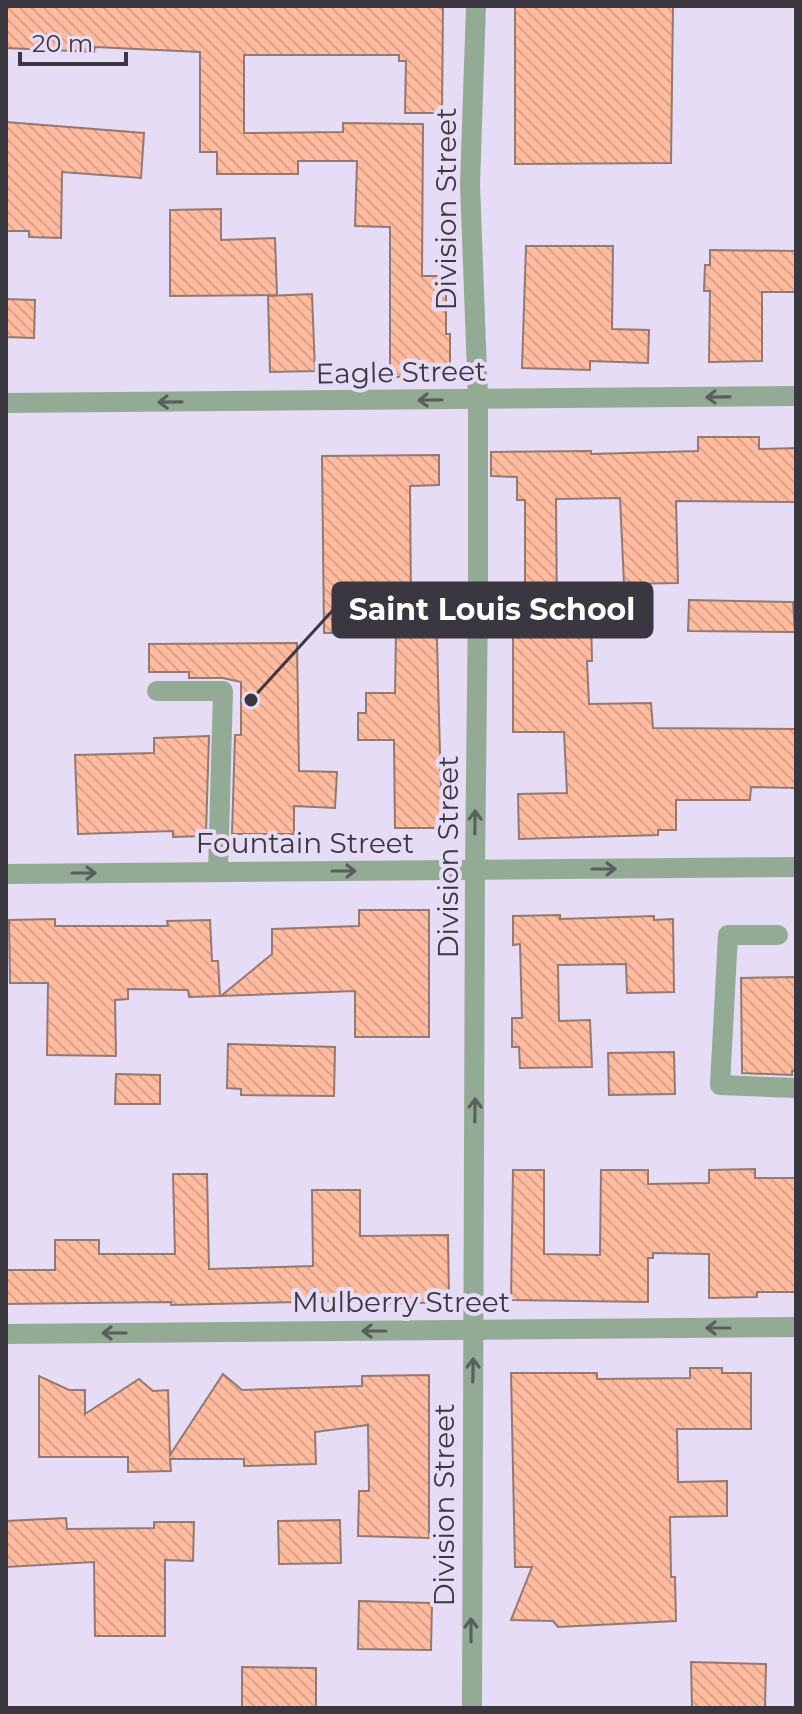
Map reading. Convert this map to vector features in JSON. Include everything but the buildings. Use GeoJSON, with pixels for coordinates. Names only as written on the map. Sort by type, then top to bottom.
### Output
{"type":"FeatureCollection","features":[{"type":"Feature","properties":{"kind":"street","name":"Division Street"},"geometry":{"type":"LineString","coordinates":[[472,1708],[478,399],[470,184],[476,6]]}},
{"type":"Feature","properties":{"kind":"street","name":"Eagle Street"},"geometry":{"type":"LineString","coordinates":[[6,403],[796,396]]}},
{"type":"Feature","properties":{"kind":"street"},"geometry":{"type":"LineString","coordinates":[[157,691],[223,691],[218,872]]}},
{"type":"Feature","properties":{"kind":"street","name":"Fountain Street"},"geometry":{"type":"LineString","coordinates":[[6,874],[796,867]]}},
{"type":"Feature","properties":{"kind":"street"},"geometry":{"type":"LineString","coordinates":[[778,935],[728,935],[720,1085],[796,1088]]}},
{"type":"Feature","properties":{"kind":"street","name":"Mulberry Street"},"geometry":{"type":"LineString","coordinates":[[6,1334],[796,1327]]}},
{"type":"Feature","properties":{"kind":"place","name":"Saint Louis School"},"geometry":{"type":"Point","coordinates":[251,700]}}]}
